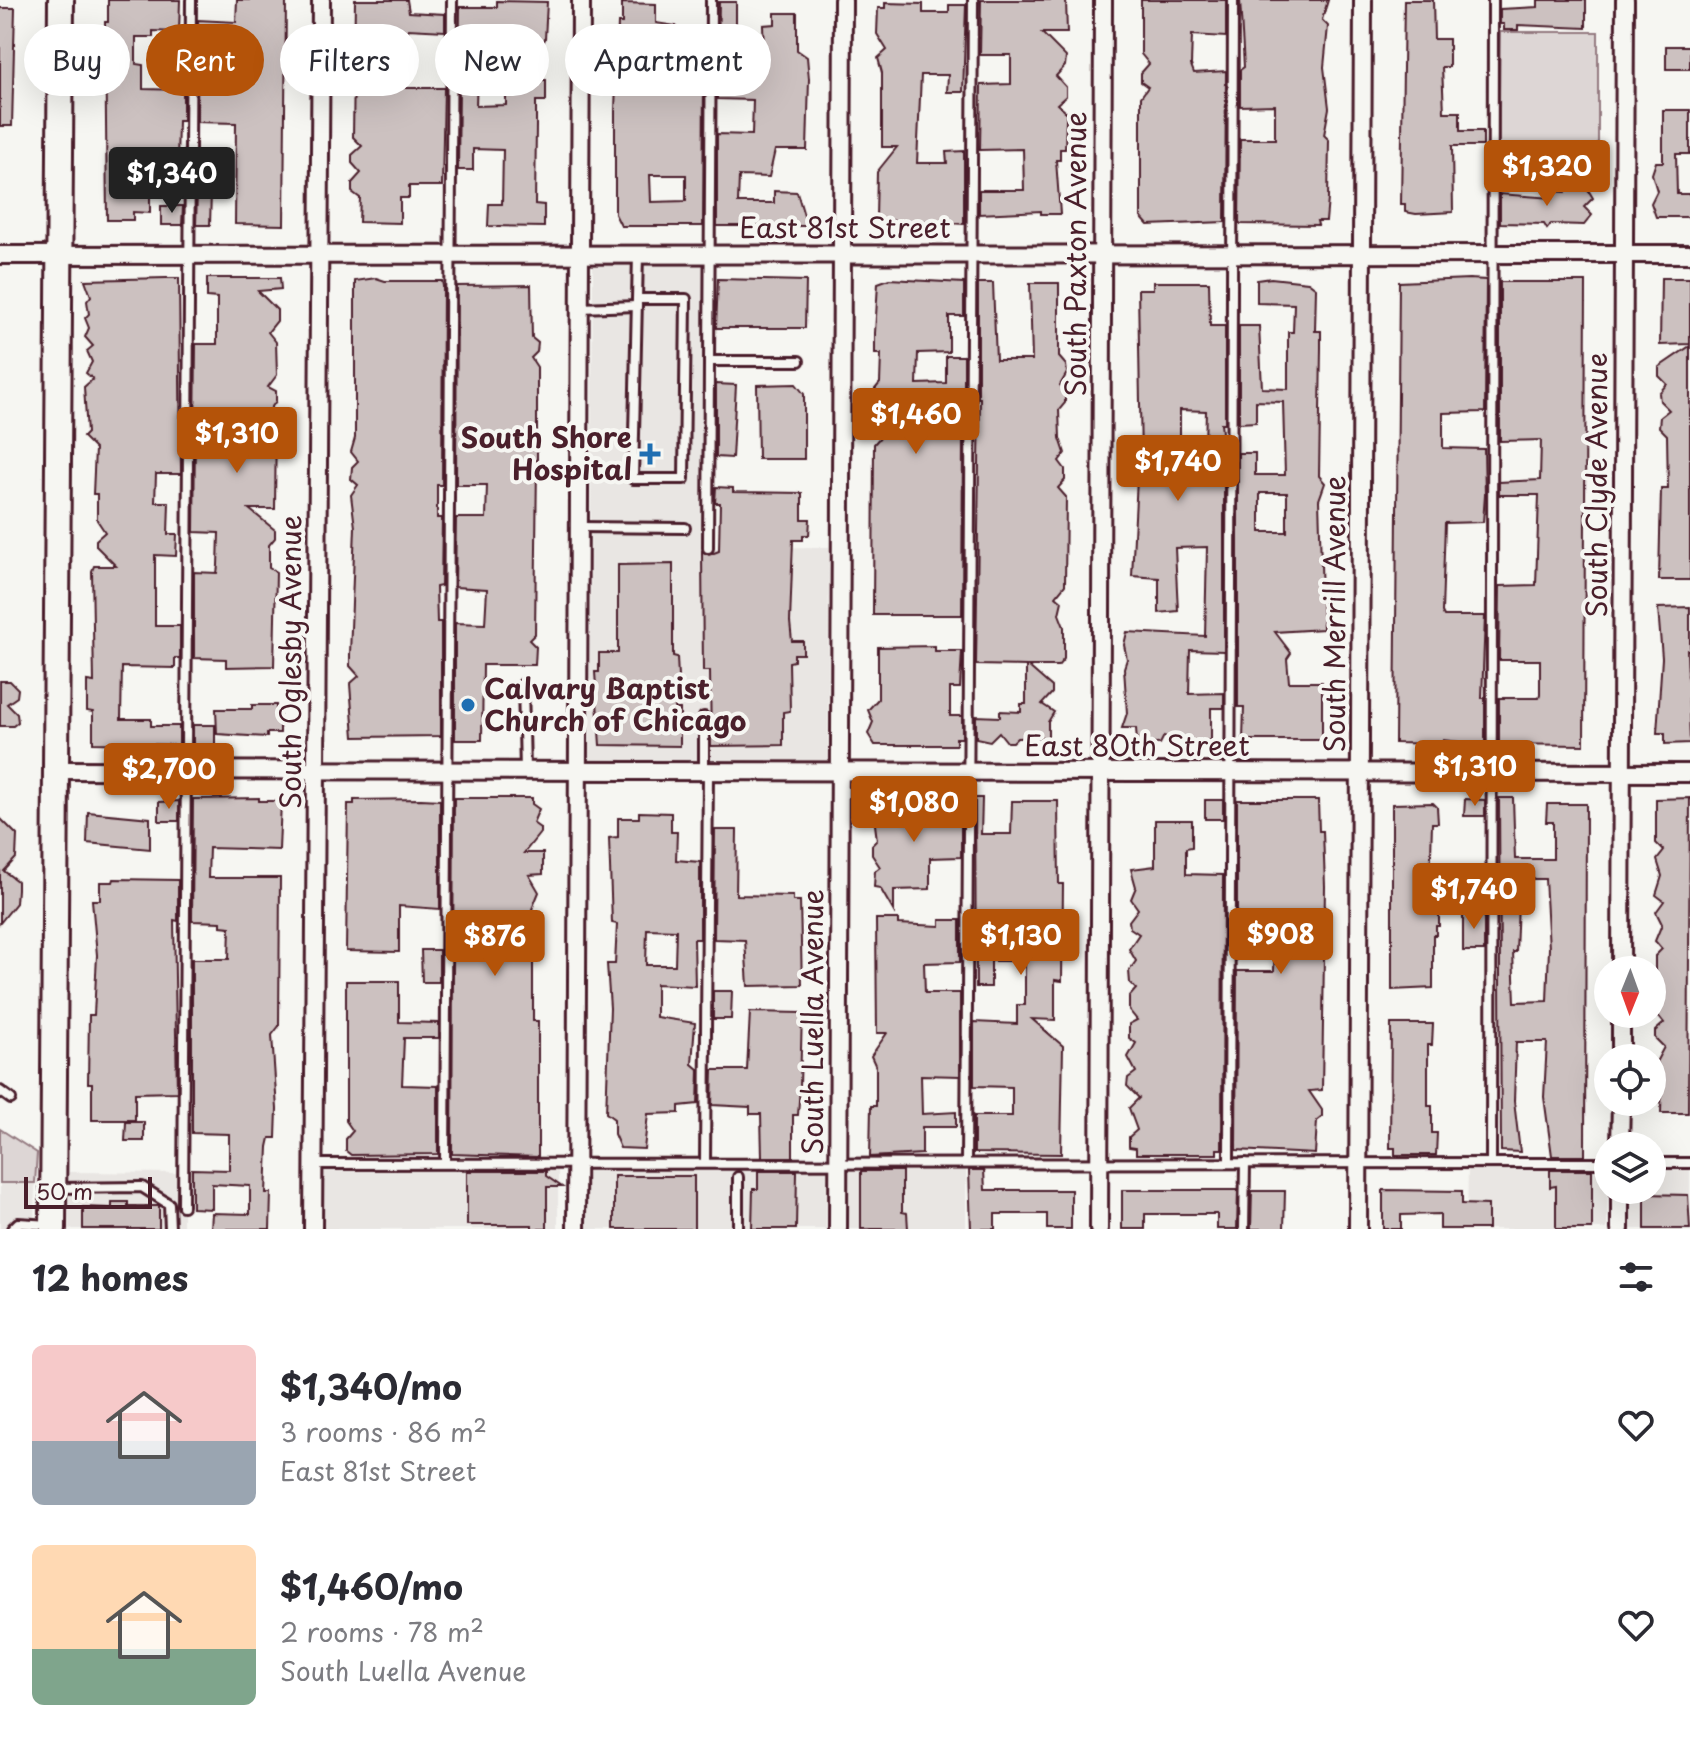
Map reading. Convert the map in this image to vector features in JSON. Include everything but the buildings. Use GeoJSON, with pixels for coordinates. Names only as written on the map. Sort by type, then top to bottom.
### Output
{"type":"FeatureCollection","features":[{"type":"Feature","properties":{"kind":"street"},"geometry":{"type":"LineString","coordinates":[[53,1227],[61,0]]}},
{"type":"Feature","properties":{"kind":"street","name":"South Oglesby Avenue"},"geometry":{"type":"LineString","coordinates":[[313,1229],[321,0]]}},
{"type":"Feature","properties":{"kind":"street"},"geometry":{"type":"LineString","coordinates":[[576,1229],[581,0]]}},
{"type":"Feature","properties":{"kind":"street","name":"South Luella Avenue"},"geometry":{"type":"LineString","coordinates":[[838,1229],[843,0]]}},
{"type":"Feature","properties":{"kind":"street","name":"South Paxton Avenue"},"geometry":{"type":"LineString","coordinates":[[1099,1229],[1103,0]]}},
{"type":"Feature","properties":{"kind":"street","name":"South Merrill Avenue"},"geometry":{"type":"LineString","coordinates":[[1358,1229],[1363,0]]}},
{"type":"Feature","properties":{"kind":"street","name":"South Clyde Avenue"},"geometry":{"type":"LineString","coordinates":[[1621,956],[1625,0]]}},
{"type":"Feature","properties":{"kind":"street","name":"East 81st Street"},"geometry":{"type":"LineString","coordinates":[[0,255],[1690,254]]}},
{"type":"Feature","properties":{"kind":"street","name":"East 80th Street"},"geometry":{"type":"LineString","coordinates":[[56,770],[1690,773]]}},
{"type":"Feature","properties":{"kind":"street"},"geometry":{"type":"LineString","coordinates":[[1620,1204],[1620,1229]]}},
{"type":"Feature","properties":{"kind":"lane"},"geometry":{"type":"LineString","coordinates":[[183,1206],[191,0]]}},
{"type":"Feature","properties":{"kind":"lane"},"geometry":{"type":"LineString","coordinates":[[445,1163],[452,0]]}},
{"type":"Feature","properties":{"kind":"lane"},"geometry":{"type":"LineString","coordinates":[[708,548],[711,0]]}},
{"type":"Feature","properties":{"kind":"lane"},"geometry":{"type":"LineString","coordinates":[[966,1163],[973,0]]}},
{"type":"Feature","properties":{"kind":"lane"},"geometry":{"type":"LineString","coordinates":[[1229,1163],[1233,0]]}},
{"type":"Feature","properties":{"kind":"lane"},"geometry":{"type":"LineString","coordinates":[[1491,1163],[1493,0]]}},
{"type":"Feature","properties":{"kind":"lane"},"geometry":{"type":"LineString","coordinates":[[580,308],[637,303],[686,299],[684,479],[633,479],[633,471],[637,303],[638,254]]}},
{"type":"Feature","properties":{"kind":"lane"},"geometry":{"type":"LineString","coordinates":[[709,361],[799,361]]}},
{"type":"Feature","properties":{"kind":"lane"},"geometry":{"type":"LineString","coordinates":[[579,471],[633,471]]}},
{"type":"Feature","properties":{"kind":"lane"},"geometry":{"type":"LineString","coordinates":[[579,527],[685,528]]}},
{"type":"Feature","properties":{"kind":"lane"},"geometry":{"type":"LineString","coordinates":[[523,684],[525,771]]}},
{"type":"Feature","properties":{"kind":"lane"},"geometry":{"type":"LineString","coordinates":[[704,717],[705,1163]]}},
{"type":"Feature","properties":{"kind":"lane"},"geometry":{"type":"LineString","coordinates":[[0,1091],[11,1099]]}},
{"type":"Feature","properties":{"kind":"lane"},"geometry":{"type":"LineString","coordinates":[[1244,1229],[1245,1163]]}},
{"type":"Feature","properties":{"kind":"lane"},"geometry":{"type":"LineString","coordinates":[[314,1164],[1594,1163]]}},
{"type":"Feature","properties":{"kind":"lane"},"geometry":{"type":"LineString","coordinates":[[1666,1163],[1690,1163]]}},
{"type":"Feature","properties":{"kind":"lane"},"geometry":{"type":"LineString","coordinates":[[738,1177],[738,1229]]}},
{"type":"Feature","properties":{"kind":"lane"},"geometry":{"type":"LineString","coordinates":[[53,1188],[142,1187],[169,1204],[170,1229]]}},
{"type":"Feature","properties":{"kind":"lane"},"geometry":{"type":"LineString","coordinates":[[12,1229],[18,1223],[53,1227]]}},
{"type":"Feature","properties":{"kind":"shaded area"},"geometry":{"type":"Polygon","coordinates":[[[1500,32],[1598,32],[1598,185],[1498,186],[1500,32]]]}},
{"type":"Feature","properties":{"kind":"shaded area","name":"South Shore Hospital"},"geometry":{"type":"Polygon","coordinates":[[[593,263],[709,264],[709,548],[829,547],[828,762],[589,763],[593,263]]]}},
{"type":"Feature","properties":{"kind":"shaded area"},"geometry":{"type":"Polygon","coordinates":[[[0,1129],[37,1153],[35,1183],[0,1183],[0,1129]]]}},
{"type":"Feature","properties":{"kind":"shaded area"},"geometry":{"type":"Polygon","coordinates":[[[324,1163],[558,1163],[558,1229],[324,1229],[324,1163]]]}},
{"type":"Feature","properties":{"kind":"shaded area"},"geometry":{"type":"Polygon","coordinates":[[[588,1163],[827,1163],[826,1229],[586,1229],[588,1163]]]}},
{"type":"Feature","properties":{"kind":"shaded area"},"geometry":{"type":"Polygon","coordinates":[[[846,1163],[966,1163],[966,1229],[845,1229],[846,1163]]]}},
{"type":"Feature","properties":{"kind":"shaded area"},"geometry":{"type":"Polygon","coordinates":[[[1468,1163],[1594,1163],[1594,1204],[1607,1204],[1607,1229],[1467,1229],[1468,1163]]]}},
{"type":"Feature","properties":{"kind":"shaded area"},"geometry":{"type":"Polygon","coordinates":[[[1666,1163],[1690,1163],[1690,1229],[1631,1229],[1631,1204],[1666,1204],[1666,1163]]]}},
{"type":"Feature","properties":{"kind":"shaded area"},"geometry":{"type":"Polygon","coordinates":[[[69,1172],[183,1173],[183,1229],[69,1229],[69,1172]]]}},
{"type":"Feature","properties":{"kind":"shaded area"},"geometry":{"type":"Polygon","coordinates":[[[0,1183],[35,1183],[34,1229],[0,1229],[0,1183]]]}},
{"type":"Feature","properties":{"kind":"place","name":"South Shore Hospital"},"geometry":{"type":"Point","coordinates":[650,454]}},
{"type":"Feature","properties":{"kind":"place","name":"Calvary Baptist Church of Chicago"},"geometry":{"type":"Point","coordinates":[468,705]}}]}
